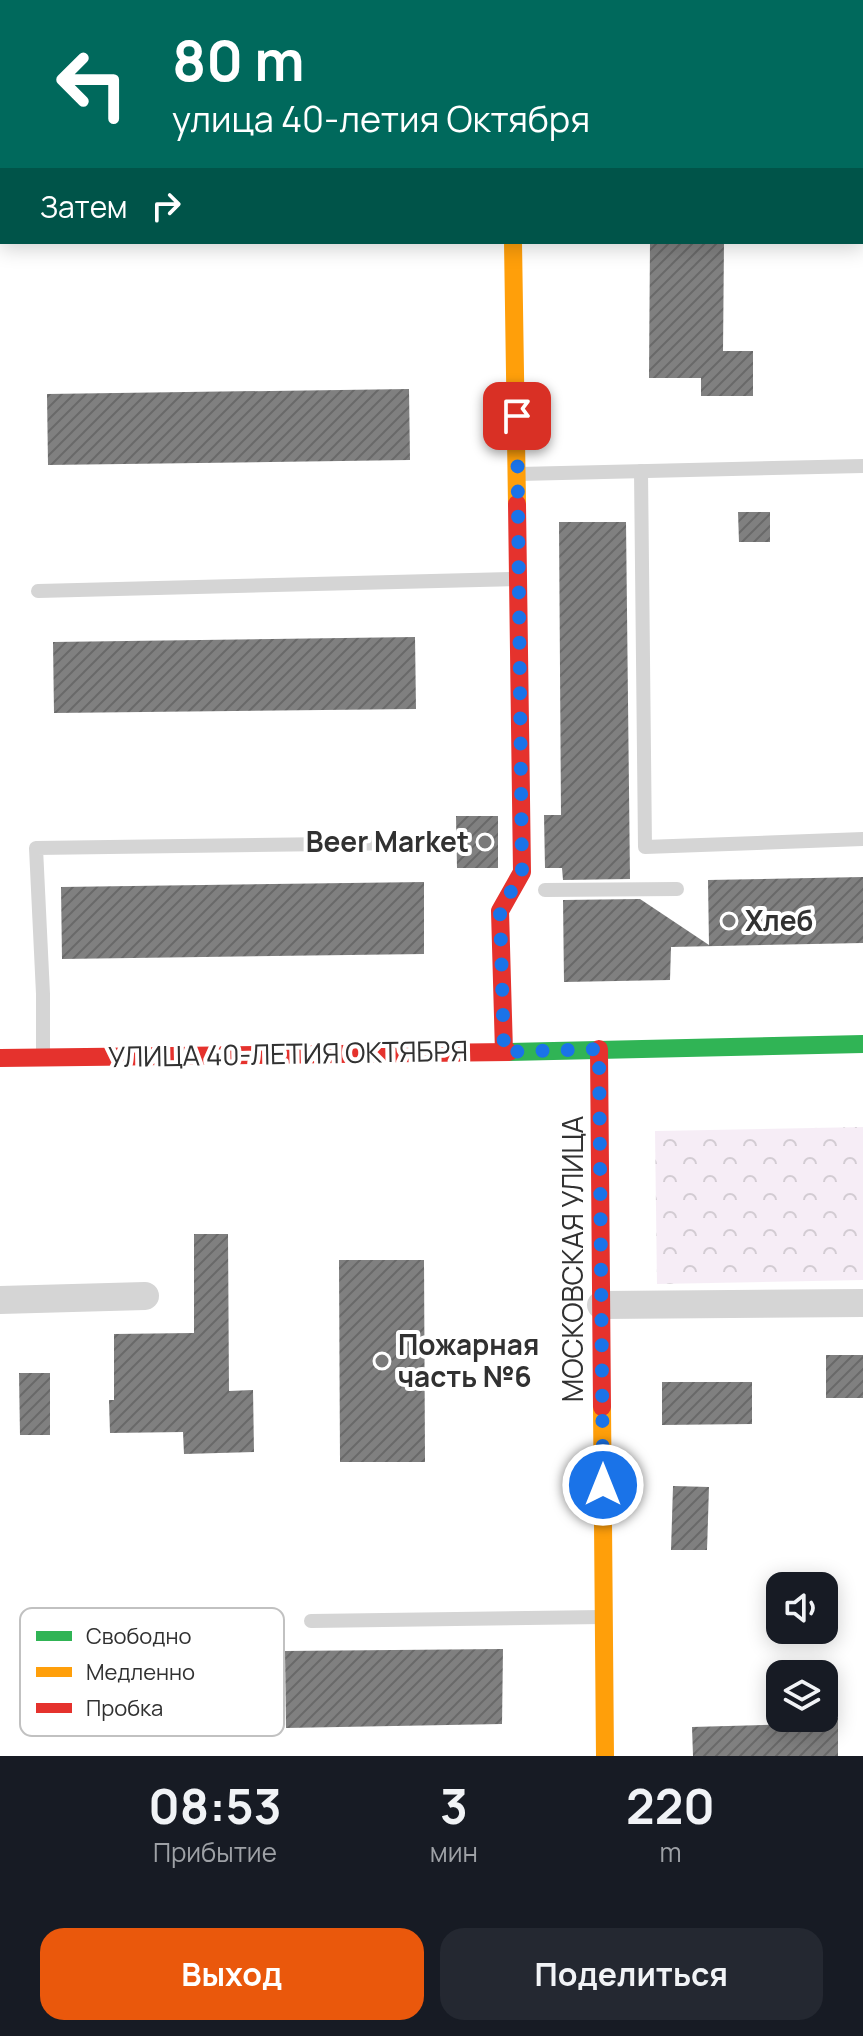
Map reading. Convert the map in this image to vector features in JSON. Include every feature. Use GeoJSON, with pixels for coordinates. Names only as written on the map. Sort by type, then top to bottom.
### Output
{"type":"FeatureCollection","features":[{"type":"Feature","properties":{"kind":"street"},"geometry":{"type":"LineString","coordinates":[[504,1052],[500,911],[522,872],[513,244]]}},
{"type":"Feature","properties":{"kind":"street","name":"УЛИЦА 40-ЛЕТИЯ ОКТЯБРЯ"},"geometry":{"type":"LineString","coordinates":[[0,1058],[863,1044]]}},
{"type":"Feature","properties":{"kind":"street","name":"МОСКОВСКАЯ УЛИЦА"},"geometry":{"type":"LineString","coordinates":[[599,1049],[605,1756]]}},
{"type":"Feature","properties":{"kind":"street"},"geometry":{"type":"LineString","coordinates":[[0,1300],[145,1296]]}},
{"type":"Feature","properties":{"kind":"street"},"geometry":{"type":"LineString","coordinates":[[601,1305],[863,1303]]}},
{"type":"Feature","properties":{"kind":"lane"},"geometry":{"type":"LineString","coordinates":[[518,474],[863,466]]}},
{"type":"Feature","properties":{"kind":"lane"},"geometry":{"type":"LineString","coordinates":[[641,471],[645,847],[863,839]]}},
{"type":"Feature","properties":{"kind":"lane"},"geometry":{"type":"LineString","coordinates":[[38,591],[520,579]]}},
{"type":"Feature","properties":{"kind":"lane"},"geometry":{"type":"LineString","coordinates":[[43,1057],[36,848],[407,843]]}},
{"type":"Feature","properties":{"kind":"lane"},"geometry":{"type":"LineString","coordinates":[[545,890],[677,889]]}},
{"type":"Feature","properties":{"kind":"lane"},"geometry":{"type":"LineString","coordinates":[[311,1621],[603,1617]]}},
{"type":"Feature","properties":{"kind":"green space"},"geometry":{"type":"Polygon","coordinates":[[[863,1127],[863,1280],[657,1284],[655,1131],[863,1127]]]}},
{"type":"Feature","properties":{"kind":"building"},"geometry":{"type":"Polygon","coordinates":[[[650,244],[724,244],[723,351],[753,351],[753,396],[701,396],[701,378],[649,378],[650,244]]]}},
{"type":"Feature","properties":{"kind":"building"},"geometry":{"type":"Polygon","coordinates":[[[409,389],[410,460],[48,465],[47,394],[409,389]]]}},
{"type":"Feature","properties":{"kind":"building"},"geometry":{"type":"Polygon","coordinates":[[[738,512],[770,512],[770,542],[739,542],[738,512]]]}},
{"type":"Feature","properties":{"kind":"building"},"geometry":{"type":"Polygon","coordinates":[[[559,522],[626,522],[630,879],[563,880],[562,868],[545,868],[544,815],[561,815],[559,522]]]}},
{"type":"Feature","properties":{"kind":"building"},"geometry":{"type":"Polygon","coordinates":[[[415,637],[416,709],[54,713],[53,642],[415,637]]]}},
{"type":"Feature","properties":{"kind":"building","name":"Beer Market"},"geometry":{"type":"Polygon","coordinates":[[[456,816],[498,816],[498,868],[457,868],[456,816]]]}},
{"type":"Feature","properties":{"kind":"building"},"geometry":{"type":"Polygon","coordinates":[[[863,877],[863,943],[671,947],[670,980],[564,982],[563,900],[640,899],[709,945],[708,880],[863,877]]]}},
{"type":"Feature","properties":{"kind":"building"},"geometry":{"type":"Polygon","coordinates":[[[424,882],[424,954],[62,959],[61,887],[424,882]]]}},
{"type":"Feature","properties":{"kind":"building"},"geometry":{"type":"Polygon","coordinates":[[[194,1234],[228,1234],[229,1391],[253,1390],[254,1452],[184,1454],[183,1432],[110,1433],[109,1400],[114,1400],[114,1334],[194,1333],[194,1234]]]}},
{"type":"Feature","properties":{"kind":"building","name":"Пожарная часть №6"},"geometry":{"type":"Polygon","coordinates":[[[339,1260],[424,1260],[425,1462],[340,1462],[339,1260]]]}},
{"type":"Feature","properties":{"kind":"building"},"geometry":{"type":"Polygon","coordinates":[[[826,1355],[863,1355],[863,1398],[826,1398],[826,1355]]]}},
{"type":"Feature","properties":{"kind":"building"},"geometry":{"type":"Polygon","coordinates":[[[19,1373],[50,1373],[50,1435],[20,1435],[19,1373]]]}},
{"type":"Feature","properties":{"kind":"building"},"geometry":{"type":"Polygon","coordinates":[[[662,1382],[752,1382],[752,1424],[662,1425],[662,1382]]]}},
{"type":"Feature","properties":{"kind":"building"},"geometry":{"type":"Polygon","coordinates":[[[673,1486],[709,1487],[707,1550],[671,1550],[673,1486]]]}},
{"type":"Feature","properties":{"kind":"building"},"geometry":{"type":"Polygon","coordinates":[[[503,1649],[502,1724],[286,1728],[285,1651],[503,1649]]]}},
{"type":"Feature","properties":{"kind":"building"},"geometry":{"type":"Polygon","coordinates":[[[766,1725],[766,1732],[838,1732],[838,1756],[693,1756],[692,1727],[766,1725]]]}},
{"type":"Feature","properties":{"kind":"traffic: fast"},"geometry":{"type":"LineString","coordinates":[[509,1052],[863,1044]]}},
{"type":"Feature","properties":{"kind":"traffic: slow"},"geometry":{"type":"LineString","coordinates":[[513,244],[517,504]]}},
{"type":"Feature","properties":{"kind":"traffic: slow"},"geometry":{"type":"LineString","coordinates":[[602,1407],[605,1756]]}},
{"type":"Feature","properties":{"kind":"traffic: jam"},"geometry":{"type":"LineString","coordinates":[[504,1052],[500,911],[522,872],[517,504]]}},
{"type":"Feature","properties":{"kind":"traffic: jam"},"geometry":{"type":"LineString","coordinates":[[599,1049],[602,1407]]}},
{"type":"Feature","properties":{"kind":"traffic: jam"},"geometry":{"type":"LineString","coordinates":[[0,1058],[509,1052]]}},
{"type":"Feature","properties":{"kind":"place","name":"Beer Market"},"geometry":{"type":"Point","coordinates":[485,842]}},
{"type":"Feature","properties":{"kind":"place","name":"Хлеб"},"geometry":{"type":"Point","coordinates":[729,921]}},
{"type":"Feature","properties":{"kind":"place","name":"Пожарная часть №6"},"geometry":{"type":"Point","coordinates":[382,1361]}},
{"type":"Feature","properties":{"kind":"route"},"geometry":{"type":"LineString","coordinates":[[517,416],[522,872],[500,911],[504,1052],[599,1049],[603,1485]]}}]}
